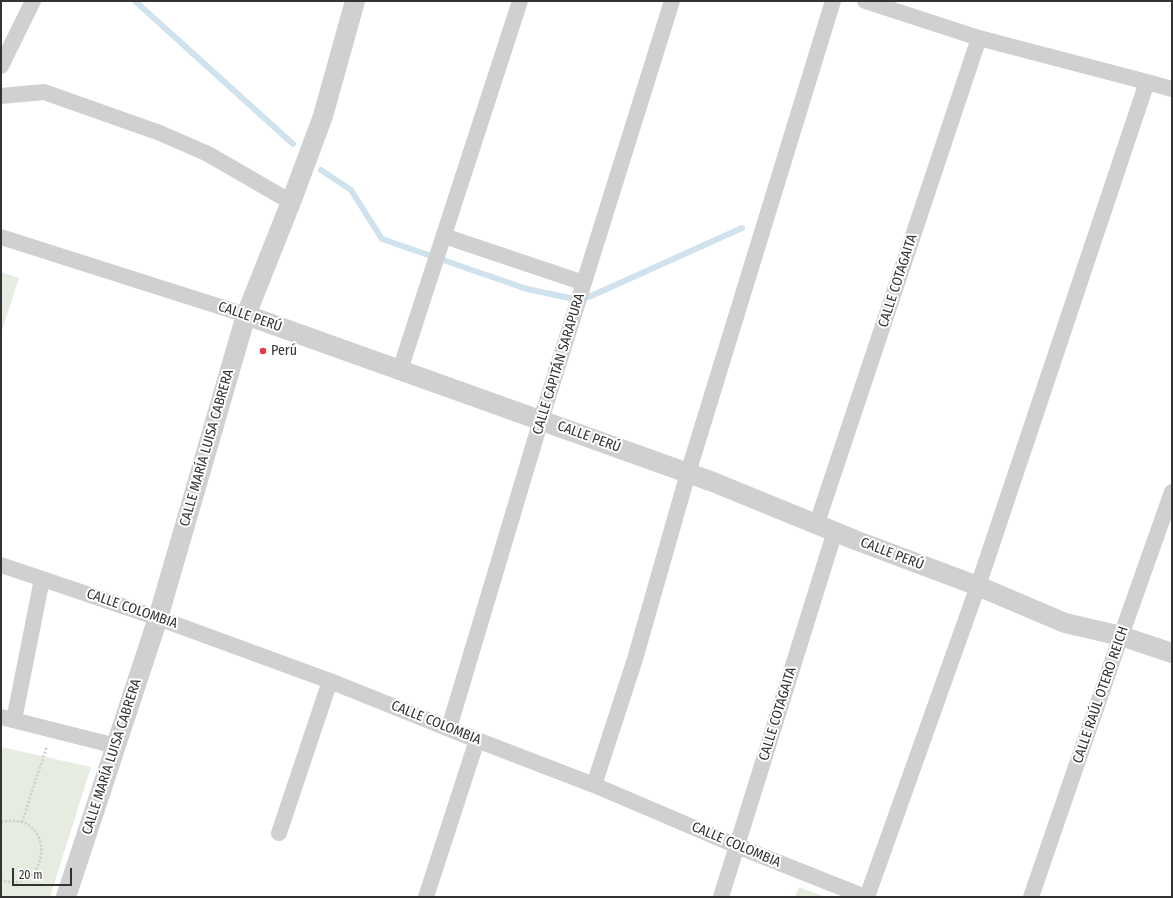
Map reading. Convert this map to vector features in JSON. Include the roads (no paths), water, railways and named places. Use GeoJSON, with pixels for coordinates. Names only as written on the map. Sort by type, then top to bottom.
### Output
{"type":"FeatureCollection","features":[{"type":"Feature","properties":{"kind":"street"},"geometry":{"type":"LineString","coordinates":[[1,66],[33,1]]}},
{"type":"Feature","properties":{"kind":"street","name":"CALLE MARÍA LUISA CABRERA"},"geometry":{"type":"LineString","coordinates":[[66,897],[158,618],[246,315],[291,202],[322,116],[355,1]]}},
{"type":"Feature","properties":{"kind":"street"},"geometry":{"type":"LineString","coordinates":[[400,370],[520,1]]}},
{"type":"Feature","properties":{"kind":"street","name":"CALLE CAPITÁN SARAPURA"},"geometry":{"type":"LineString","coordinates":[[449,728],[541,420],[672,1]]}},
{"type":"Feature","properties":{"kind":"street"},"geometry":{"type":"LineString","coordinates":[[594,784],[635,659],[688,473],[833,1]]}},
{"type":"Feature","properties":{"kind":"street"},"geometry":{"type":"LineString","coordinates":[[865,1],[979,38],[1172,89]]}},
{"type":"Feature","properties":{"kind":"street","name":"CALLE COTAGAITA"},"geometry":{"type":"LineString","coordinates":[[817,523],[979,38]]}},
{"type":"Feature","properties":{"kind":"street"},"geometry":{"type":"LineString","coordinates":[[866,897],[978,586],[1147,82]]}},
{"type":"Feature","properties":{"kind":"street"},"geometry":{"type":"LineString","coordinates":[[1,96],[44,92],[160,133],[208,154],[291,202]]}},
{"type":"Feature","properties":{"kind":"street"},"geometry":{"type":"LineString","coordinates":[[444,236],[584,283]]}},
{"type":"Feature","properties":{"kind":"street","name":"CALLE PERÚ"},"geometry":{"type":"LineString","coordinates":[[1,237],[246,315],[713,482],[978,586],[1065,623],[1121,636],[1172,653]]}},
{"type":"Feature","properties":{"kind":"street","name":"CALLE RAÚL OTERO REICH"},"geometry":{"type":"LineString","coordinates":[[1031,897],[1172,492]]}},
{"type":"Feature","properties":{"kind":"street","name":"CALLE COTAGAITA"},"geometry":{"type":"LineString","coordinates":[[721,897],[835,531]]}},
{"type":"Feature","properties":{"kind":"street","name":"CALLE COLOMBIA"},"geometry":{"type":"LineString","coordinates":[[1,565],[158,618],[330,681],[477,740],[594,784],[738,846],[866,897]]}},
{"type":"Feature","properties":{"kind":"street"},"geometry":{"type":"LineString","coordinates":[[42,579],[7,718],[116,746]]}},
{"type":"Feature","properties":{"kind":"street"},"geometry":{"type":"LineString","coordinates":[[279,833],[330,681]]}},
{"type":"Feature","properties":{"kind":"street"},"geometry":{"type":"LineString","coordinates":[[426,897],[477,740]]}},
{"type":"Feature","properties":{"kind":"waterway"},"geometry":{"type":"LineString","coordinates":[[135,1],[293,144]]}},
{"type":"Feature","properties":{"kind":"waterway"},"geometry":{"type":"LineString","coordinates":[[321,170],[351,190],[382,239],[527,289],[579,300],[742,228]]}},
{"type":"Feature","properties":{"kind":"place","name":"Perú"},"geometry":{"type":"Point","coordinates":[263,351]}}]}
